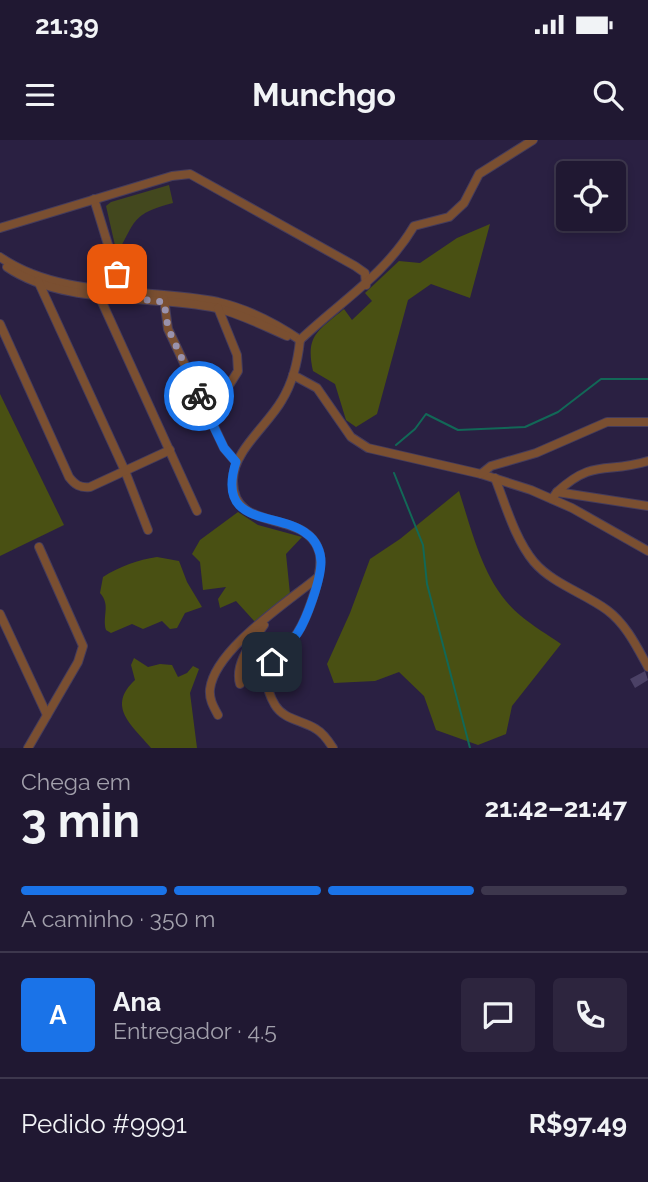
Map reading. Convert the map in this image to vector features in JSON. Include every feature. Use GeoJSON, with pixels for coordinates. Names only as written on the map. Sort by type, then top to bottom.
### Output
{"type":"FeatureCollection","features":[{"type":"Feature","properties":{"kind":"street"},"geometry":{"type":"LineString","coordinates":[[333,748],[313,727],[279,711],[268,688],[267,678],[272,662],[303,623],[318,577],[320,553],[308,534],[255,515],[239,504],[234,494],[233,481],[236,462],[283,399],[293,376],[300,340],[366,285],[396,253],[414,226],[449,217],[464,203],[479,174],[533,140]]}},
{"type":"Feature","properties":{"kind":"street"},"geometry":{"type":"LineString","coordinates":[[0,229],[172,176],[190,174],[355,266],[365,273],[366,285]]}},
{"type":"Feature","properties":{"kind":"street"},"geometry":{"type":"LineString","coordinates":[[94,199],[117,274],[117,290]]}},
{"type":"Feature","properties":{"kind":"street"},"geometry":{"type":"LineString","coordinates":[[0,257],[37,279],[125,471],[148,530]]}},
{"type":"Feature","properties":{"kind":"street"},"geometry":{"type":"LineString","coordinates":[[0,262],[37,279],[100,291],[218,305],[257,315],[300,340]]}},
{"type":"Feature","properties":{"kind":"street"},"geometry":{"type":"LineString","coordinates":[[100,291],[117,290],[164,299]]}},
{"type":"Feature","properties":{"kind":"street"},"geometry":{"type":"LineString","coordinates":[[100,291],[197,511]]}},
{"type":"Feature","properties":{"kind":"street"},"geometry":{"type":"LineString","coordinates":[[164,299],[168,328],[224,448],[236,462]]}},
{"type":"Feature","properties":{"kind":"street"},"geometry":{"type":"LineString","coordinates":[[206,411],[221,398],[238,371],[237,355],[218,305]]}},
{"type":"Feature","properties":{"kind":"street"},"geometry":{"type":"LineString","coordinates":[[0,324],[69,477],[81,488],[90,487],[170,450]]}},
{"type":"Feature","properties":{"kind":"street"},"geometry":{"type":"LineString","coordinates":[[293,376],[317,388],[351,438],[368,448],[481,474],[555,496],[648,506]]}},
{"type":"Feature","properties":{"kind":"street"},"geometry":{"type":"LineString","coordinates":[[481,474],[491,466],[536,453],[607,422],[648,422]]}},
{"type":"Feature","properties":{"kind":"street"},"geometry":{"type":"LineString","coordinates":[[555,496],[577,476],[587,471],[648,461]]}},
{"type":"Feature","properties":{"kind":"street"},"geometry":{"type":"LineString","coordinates":[[495,478],[515,530],[533,561],[544,572],[609,612],[622,624],[648,667]]}},
{"type":"Feature","properties":{"kind":"street"},"geometry":{"type":"LineString","coordinates":[[555,496],[648,551]]}},
{"type":"Feature","properties":{"kind":"street"},"geometry":{"type":"LineString","coordinates":[[28,748],[78,662],[83,646],[38,547]]}},
{"type":"Feature","properties":{"kind":"street"},"geometry":{"type":"LineString","coordinates":[[218,715],[210,700],[216,669],[238,642],[318,577]]}},
{"type":"Feature","properties":{"kind":"street"},"geometry":{"type":"LineString","coordinates":[[0,614],[47,715]]}},
{"type":"Feature","properties":{"kind":"street"},"geometry":{"type":"LineString","coordinates":[[240,684],[238,674],[241,664],[270,617]]}},
{"type":"Feature","properties":{"kind":"green space"},"geometry":{"type":"Polygon","coordinates":[[[169,185],[173,203],[149,211],[136,220],[117,254],[106,206],[111,202],[169,185]]]}},
{"type":"Feature","properties":{"kind":"green space"},"geometry":{"type":"Polygon","coordinates":[[[490,224],[470,298],[431,284],[408,300],[377,414],[356,427],[346,420],[335,384],[313,371],[312,341],[327,323],[344,309],[352,320],[372,301],[365,293],[399,261],[420,263],[457,238],[490,224]]]}},
{"type":"Feature","properties":{"kind":"green space"},"geometry":{"type":"Polygon","coordinates":[[[0,394],[64,525],[0,556],[0,394]]]}},
{"type":"Feature","properties":{"kind":"green space"},"geometry":{"type":"Polygon","coordinates":[[[459,491],[481,558],[498,590],[521,616],[561,644],[512,706],[506,734],[478,745],[436,730],[424,696],[399,672],[375,681],[334,683],[327,664],[370,559],[400,539],[459,491]]]}},
{"type":"Feature","properties":{"kind":"green space"},"geometry":{"type":"Polygon","coordinates":[[[238,512],[258,525],[302,537],[286,554],[290,594],[255,622],[236,601],[220,608],[218,599],[226,587],[203,590],[200,562],[192,554],[200,540],[238,512]]]}},
{"type":"Feature","properties":{"kind":"green space"},"geometry":{"type":"Polygon","coordinates":[[[157,557],[179,561],[187,582],[202,607],[185,613],[177,628],[170,629],[162,621],[143,629],[132,624],[111,633],[106,630],[106,606],[100,593],[103,577],[129,564],[157,557]]]}},
{"type":"Feature","properties":{"kind":"green space"},"geometry":{"type":"Polygon","coordinates":[[[134,658],[148,667],[172,665],[178,677],[193,666],[199,669],[190,693],[197,748],[151,748],[125,716],[123,699],[135,680],[131,665],[134,658]]]}},
{"type":"Feature","properties":{"kind":"building"},"geometry":{"type":"Polygon","coordinates":[[[645,671],[648,680],[635,688],[630,679],[645,671]]]}},
{"type":"Feature","properties":{"kind":"waterway"},"geometry":{"type":"LineString","coordinates":[[396,445],[415,429],[426,414],[458,430],[525,427],[558,412],[601,379],[648,379]]}},
{"type":"Feature","properties":{"kind":"waterway"},"geometry":{"type":"LineString","coordinates":[[394,473],[423,545],[427,584],[470,748]]}},
{"type":"Feature","properties":{"kind":"way so far"},"geometry":{"type":"LineString","coordinates":[[117,274],[117,290],[99,288],[100,294],[164,302],[168,328],[199,396]]}},
{"type":"Feature","properties":{"kind":"route"},"geometry":{"type":"LineString","coordinates":[[199,396],[224,448],[236,462],[233,481],[234,494],[239,504],[255,515],[308,534],[320,553],[318,577],[303,623],[272,662]]}}]}
